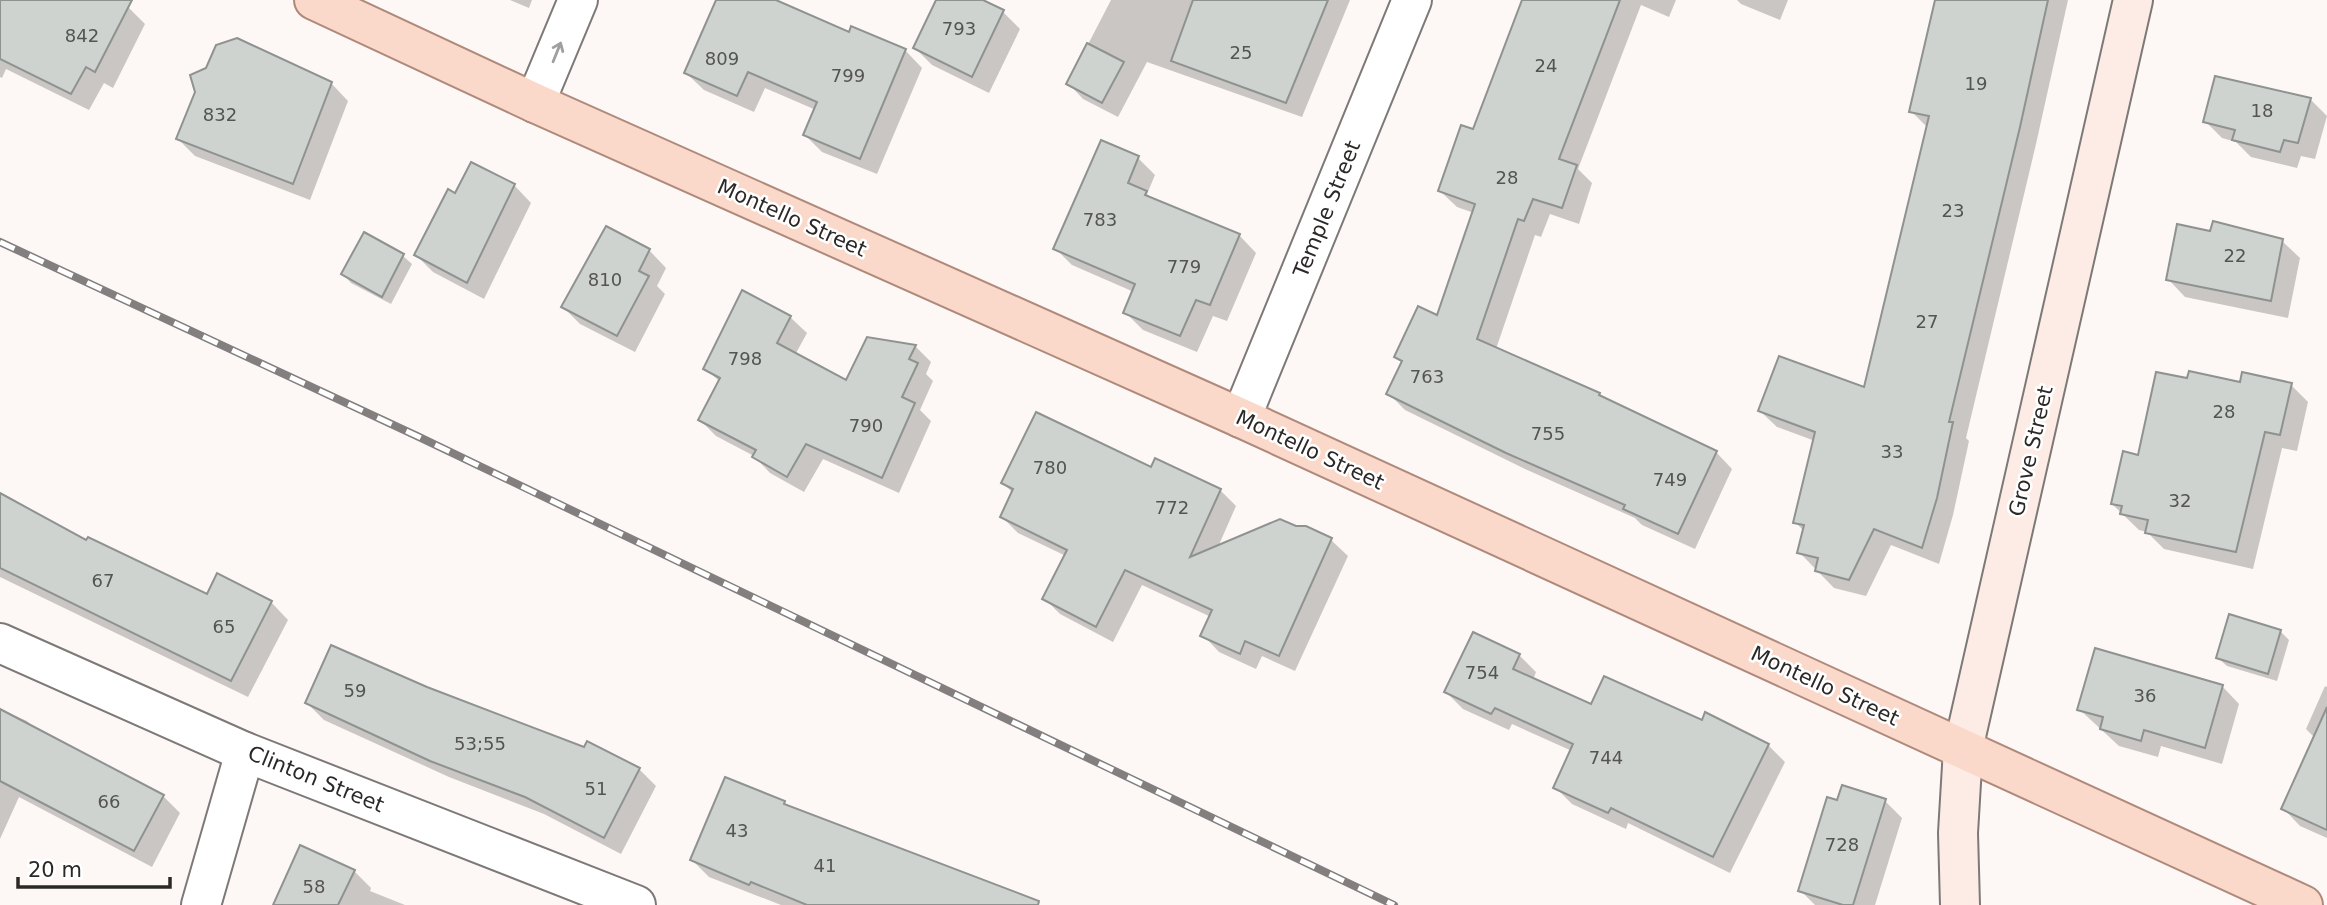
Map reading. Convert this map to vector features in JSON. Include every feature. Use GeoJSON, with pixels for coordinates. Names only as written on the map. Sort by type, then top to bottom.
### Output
{"type":"FeatureCollection","features":[{"type":"Feature","properties":{"kind":"main road","name":"Montello Street"},"geometry":{"type":"LineString","coordinates":[[314,0],[535,103],[1241,418],[2303,905]]}},
{"type":"Feature","properties":{"kind":"main road","name":"Grove Street"},"geometry":{"type":"LineString","coordinates":[[1960,905],[1958,833],[1963,749],[2133,0]]}},
{"type":"Feature","properties":{"kind":"street"},"geometry":{"type":"LineString","coordinates":[[535,103],[578,0]]}},
{"type":"Feature","properties":{"kind":"street","name":"Temple Street"},"geometry":{"type":"LineString","coordinates":[[1241,418],[1412,0]]}},
{"type":"Feature","properties":{"kind":"street","name":"Clinton Street"},"geometry":{"type":"LineString","coordinates":[[0,643],[245,752],[636,905]]}},
{"type":"Feature","properties":{"kind":"street"},"geometry":{"type":"LineString","coordinates":[[201,905],[245,752]]}},
{"type":"Feature","properties":{"kind":"building"},"geometry":{"type":"Polygon","coordinates":[[[0,0],[132,0],[95,72],[86,67],[71,94],[0,59],[0,0]]]}},
{"type":"Feature","properties":{"kind":"building"},"geometry":{"type":"Polygon","coordinates":[[[716,0],[776,0],[849,32],[851,26],[906,49],[860,159],[803,135],[817,102],[748,72],[737,96],[684,73],[716,0]]]}},
{"type":"Feature","properties":{"kind":"building"},"geometry":{"type":"Polygon","coordinates":[[[936,0],[983,0],[1004,10],[972,77],[913,48],[936,0]]]}},
{"type":"Feature","properties":{"kind":"building"},"geometry":{"type":"Polygon","coordinates":[[[1193,0],[1328,0],[1286,103],[1171,61],[1193,0]]]}},
{"type":"Feature","properties":{"kind":"building"},"geometry":{"type":"Polygon","coordinates":[[[1522,0],[1620,0],[1559,159],[1577,165],[1562,208],[1533,199],[1524,221],[1518,219],[1477,339],[1600,393],[1599,395],[1717,451],[1678,534],[1623,509],[1625,505],[1506,453],[1386,394],[1402,361],[1394,357],[1418,306],[1437,315],[1475,204],[1438,191],[1461,125],[1473,129],[1522,0]]]}},
{"type":"Feature","properties":{"kind":"building"},"geometry":{"type":"Polygon","coordinates":[[[1935,0],[2048,0],[1949,422],[1953,422],[1937,498],[1922,548],[1874,529],[1849,580],[1815,571],[1818,558],[1797,553],[1804,525],[1793,523],[1815,432],[1758,411],[1779,356],[1864,387],[1929,116],[1909,112],[1935,0]]]}},
{"type":"Feature","properties":{"kind":"building"},"geometry":{"type":"Polygon","coordinates":[[[237,38],[332,82],[293,184],[176,139],[195,92],[190,75],[206,68],[216,45],[237,38]]]}},
{"type":"Feature","properties":{"kind":"building"},"geometry":{"type":"Polygon","coordinates":[[[1087,43],[1124,62],[1102,103],[1066,84],[1087,43]]]}},
{"type":"Feature","properties":{"kind":"building"},"geometry":{"type":"Polygon","coordinates":[[[2215,76],[2311,98],[2298,143],[2284,140],[2280,152],[2232,140],[2235,130],[2203,122],[2215,76]]]}},
{"type":"Feature","properties":{"kind":"building"},"geometry":{"type":"Polygon","coordinates":[[[1101,140],[1139,156],[1128,183],[1147,191],[1145,195],[1240,234],[1210,305],[1196,300],[1180,336],[1123,313],[1135,284],[1053,249],[1101,140]]]}},
{"type":"Feature","properties":{"kind":"building"},"geometry":{"type":"Polygon","coordinates":[[[471,162],[515,184],[467,283],[414,255],[448,189],[455,193],[471,162]]]}},
{"type":"Feature","properties":{"kind":"building"},"geometry":{"type":"Polygon","coordinates":[[[2213,221],[2283,239],[2271,301],[2166,280],[2177,224],[2210,231],[2213,221]]]}},
{"type":"Feature","properties":{"kind":"building"},"geometry":{"type":"Polygon","coordinates":[[[606,226],[650,249],[639,271],[649,276],[617,336],[561,307],[606,226]]]}},
{"type":"Feature","properties":{"kind":"building"},"geometry":{"type":"Polygon","coordinates":[[[364,232],[404,254],[382,297],[341,274],[364,232]]]}},
{"type":"Feature","properties":{"kind":"building"},"geometry":{"type":"Polygon","coordinates":[[[742,290],[791,316],[777,343],[846,380],[867,337],[916,345],[909,359],[918,363],[902,397],[915,403],[882,478],[806,444],[787,477],[752,457],[756,450],[698,420],[720,378],[703,369],[742,290]]]}},
{"type":"Feature","properties":{"kind":"building"},"geometry":{"type":"Polygon","coordinates":[[[2189,371],[2240,382],[2242,372],[2292,383],[2280,435],[2265,432],[2236,552],[2145,533],[2148,520],[2120,514],[2122,506],[2111,504],[2123,451],[2138,455],[2156,372],[2187,378],[2189,371]]]}},
{"type":"Feature","properties":{"kind":"building"},"geometry":{"type":"Polygon","coordinates":[[[1036,412],[1151,467],[1155,458],[1221,489],[1190,557],[1280,519],[1296,526],[1306,526],[1332,538],[1279,656],[1245,641],[1240,654],[1200,636],[1212,610],[1125,570],[1096,627],[1042,599],[1067,550],[1000,517],[1013,489],[1001,483],[1036,412]]]}},
{"type":"Feature","properties":{"kind":"building"},"geometry":{"type":"Polygon","coordinates":[[[0,493],[86,540],[88,537],[207,594],[217,573],[272,601],[231,681],[0,568],[0,493]]]}},
{"type":"Feature","properties":{"kind":"building"},"geometry":{"type":"Polygon","coordinates":[[[2229,614],[2281,630],[2268,674],[2216,658],[2229,614]]]}},
{"type":"Feature","properties":{"kind":"building"},"geometry":{"type":"Polygon","coordinates":[[[1473,632],[1520,654],[1513,669],[1591,704],[1604,676],[1702,720],[1705,712],[1769,744],[1713,857],[1611,808],[1608,813],[1553,788],[1573,744],[1495,708],[1491,714],[1444,692],[1473,632]]]}},
{"type":"Feature","properties":{"kind":"building"},"geometry":{"type":"Polygon","coordinates":[[[331,645],[427,687],[584,747],[587,741],[640,768],[604,838],[525,797],[430,761],[305,703],[331,645]]]}},
{"type":"Feature","properties":{"kind":"building"},"geometry":{"type":"Polygon","coordinates":[[[2095,648],[2223,685],[2205,748],[2144,730],[2141,741],[2100,729],[2103,717],[2077,710],[2095,648]]]}},
{"type":"Feature","properties":{"kind":"building"},"geometry":{"type":"Polygon","coordinates":[[[2327,707],[2327,830],[2281,809],[2327,707]]]}},
{"type":"Feature","properties":{"kind":"building"},"geometry":{"type":"Polygon","coordinates":[[[0,709],[164,795],[134,851],[0,781],[0,709]]]}},
{"type":"Feature","properties":{"kind":"building"},"geometry":{"type":"Polygon","coordinates":[[[725,777],[785,801],[784,804],[1039,901],[1038,905],[807,905],[751,882],[749,885],[690,860],[725,777]]]}},
{"type":"Feature","properties":{"kind":"building"},"geometry":{"type":"Polygon","coordinates":[[[1842,785],[1886,799],[1853,905],[1843,905],[1798,891],[1827,797],[1837,800],[1842,785]]]}},
{"type":"Feature","properties":{"kind":"building"},"geometry":{"type":"Polygon","coordinates":[[[300,845],[355,870],[338,905],[273,905],[300,845]]]}},
{"type":"Feature","properties":{"kind":"railway"},"geometry":{"type":"LineString","coordinates":[[0,242],[417,436],[1394,905]]}}]}
